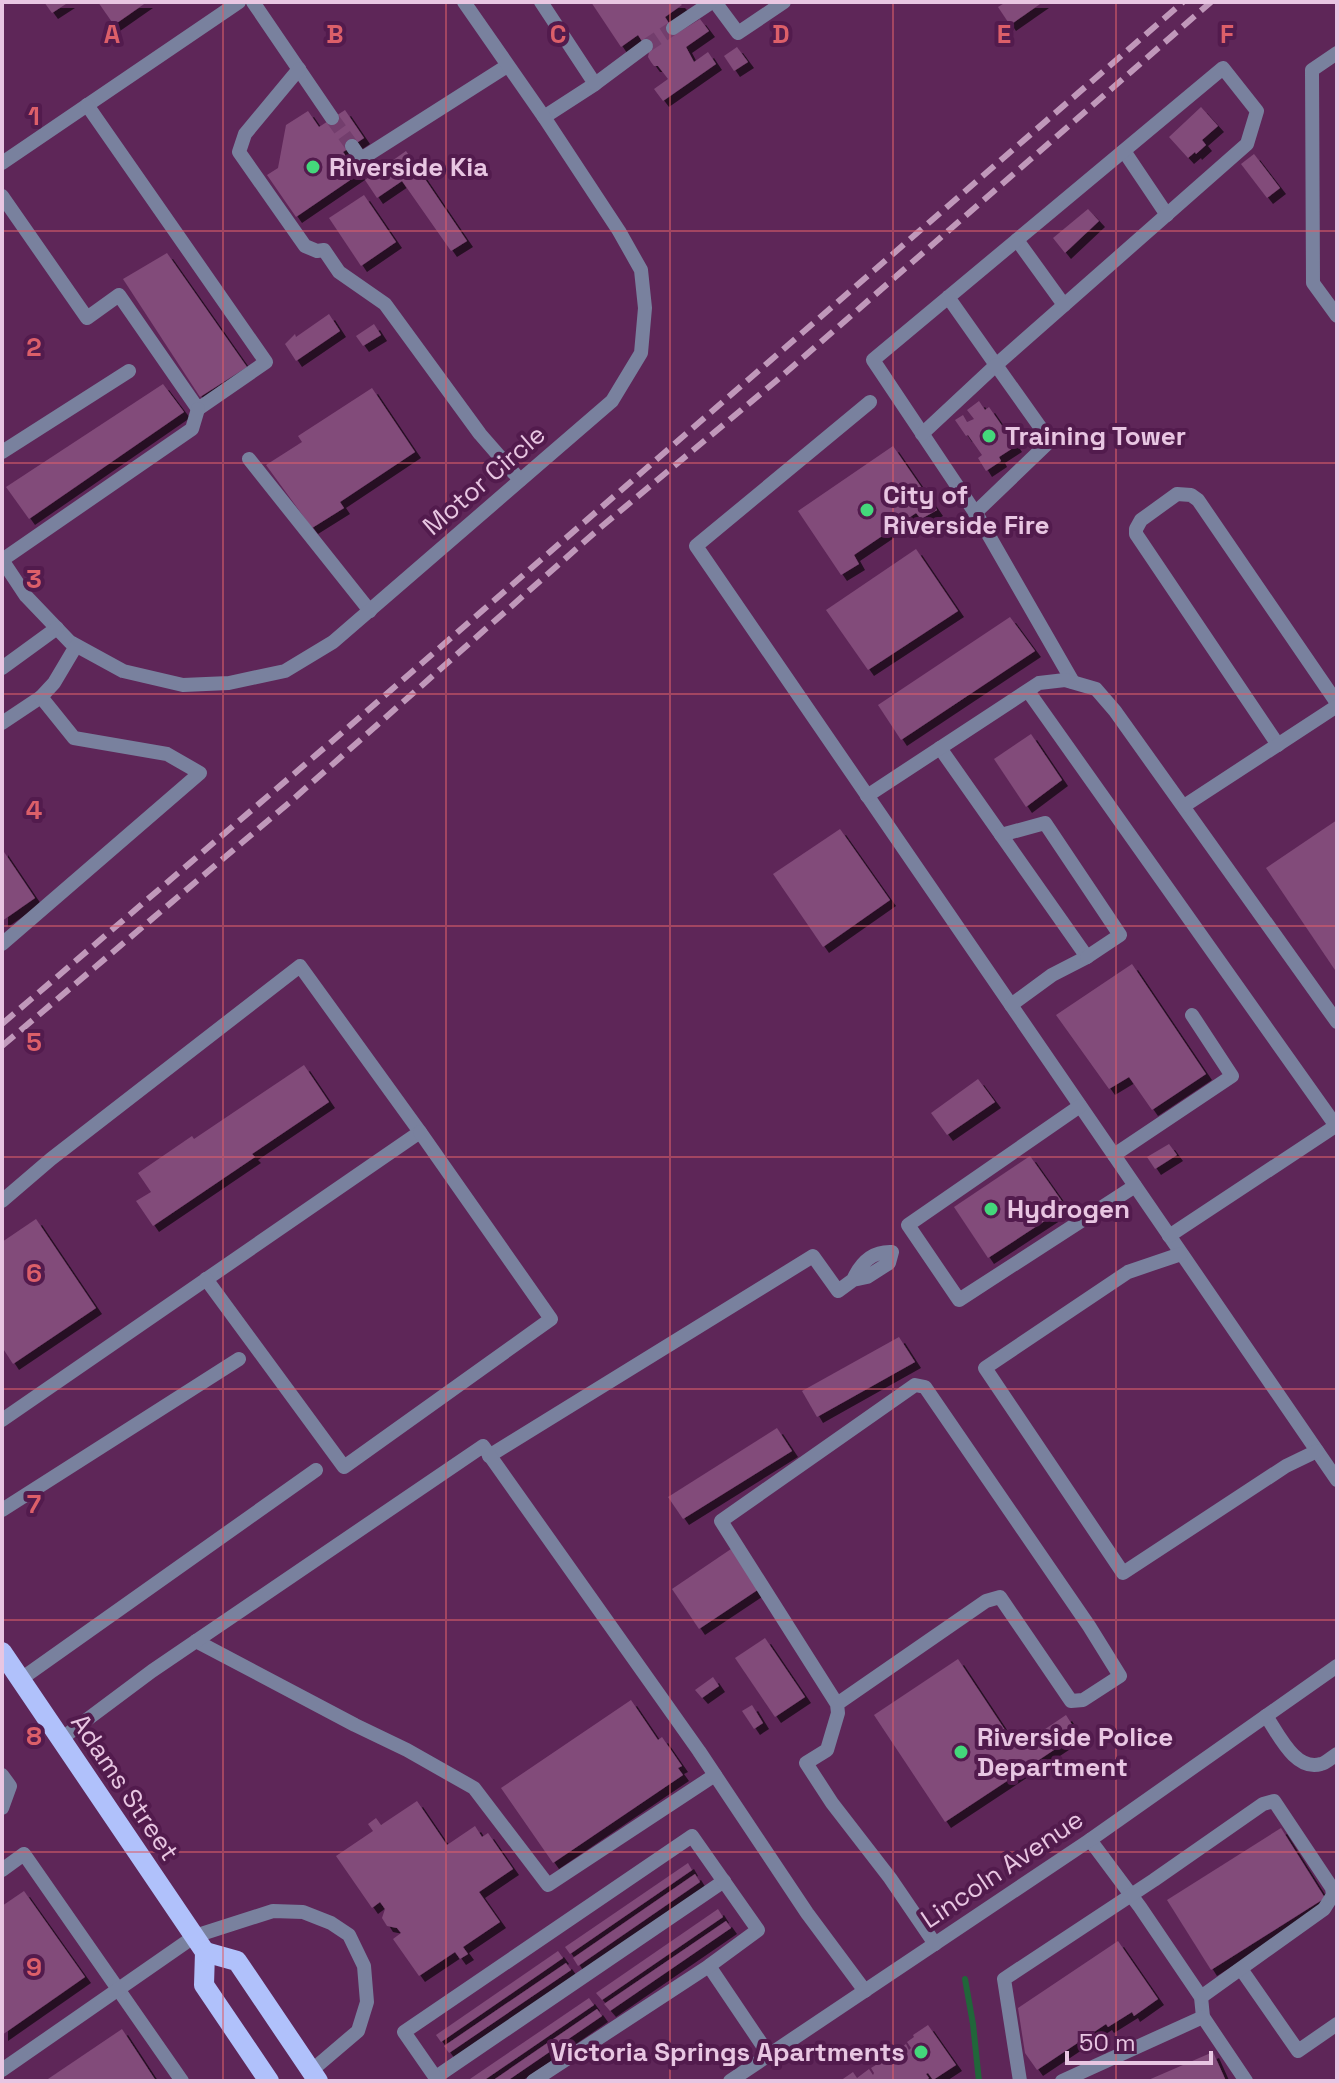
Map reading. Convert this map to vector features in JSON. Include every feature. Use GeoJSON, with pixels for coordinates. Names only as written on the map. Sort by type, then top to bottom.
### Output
{"type":"FeatureCollection","features":[{"type":"Feature","properties":{"kind":"main road","name":"Adams Street"},"geometry":{"type":"LineString","coordinates":[[2,1652],[200,1944],[204,1985],[269,2081]]}},
{"type":"Feature","properties":{"kind":"main road"},"geometry":{"type":"LineString","coordinates":[[200,1944],[237,1961],[315,2076]]}},
{"type":"Feature","properties":{"kind":"street"},"geometry":{"type":"LineString","coordinates":[[2,163],[239,2]]}},
{"type":"Feature","properties":{"kind":"street"},"geometry":{"type":"LineString","coordinates":[[253,2],[332,118]]}},
{"type":"Feature","properties":{"kind":"street","name":"Motor Circle"},"geometry":{"type":"LineString","coordinates":[[2,560],[26,596],[70,642],[123,671],[183,685],[229,683],[285,671],[333,642],[612,401],[641,353],[645,308],[641,270],[544,117],[464,2]]}},
{"type":"Feature","properties":{"kind":"street"},"geometry":{"type":"LineString","coordinates":[[541,2],[595,84]]}},
{"type":"Feature","properties":{"kind":"street"},"geometry":{"type":"LineString","coordinates":[[673,28],[714,2],[738,33],[784,2]]}},
{"type":"Feature","properties":{"kind":"street"},"geometry":{"type":"LineString","coordinates":[[544,117],[646,46]]}},
{"type":"Feature","properties":{"kind":"street"},"geometry":{"type":"LineString","coordinates":[[1337,53],[1312,70],[1313,283],[1337,316]]}},
{"type":"Feature","properties":{"kind":"street"},"geometry":{"type":"LineString","coordinates":[[352,146],[361,159],[507,66]]}},
{"type":"Feature","properties":{"kind":"street"},"geometry":{"type":"LineString","coordinates":[[922,434],[1247,144],[1257,111],[1223,68],[873,360],[922,434],[975,513],[1073,682]]}},
{"type":"Feature","properties":{"kind":"street"},"geometry":{"type":"LineString","coordinates":[[299,69],[245,134],[239,152],[305,246],[317,251],[324,250],[339,272],[385,304],[480,434],[520,480]]}},
{"type":"Feature","properties":{"kind":"street"},"geometry":{"type":"LineString","coordinates":[[2,560],[192,429],[198,409],[266,362],[87,105]]}},
{"type":"Feature","properties":{"kind":"street"},"geometry":{"type":"LineString","coordinates":[[1124,151],[1167,215]]}},
{"type":"Feature","properties":{"kind":"street"},"geometry":{"type":"LineString","coordinates":[[2,196],[87,318],[119,295],[198,409]]}},
{"type":"Feature","properties":{"kind":"street"},"geometry":{"type":"LineString","coordinates":[[1017,240],[1064,305]]}},
{"type":"Feature","properties":{"kind":"street"},"geometry":{"type":"LineString","coordinates":[[948,297],[1050,441],[975,513]]}},
{"type":"Feature","properties":{"kind":"street"},"geometry":{"type":"LineString","coordinates":[[2,452],[129,371]]}},
{"type":"Feature","properties":{"kind":"street"},"geometry":{"type":"LineString","coordinates":[[870,402],[696,546],[1337,1480]]}},
{"type":"Feature","properties":{"kind":"street"},"geometry":{"type":"LineString","coordinates":[[249,459],[370,611]]}},
{"type":"Feature","properties":{"kind":"street"},"geometry":{"type":"LineString","coordinates":[[1184,806],[1278,745],[1337,705],[1198,500],[1191,495],[1177,494],[1141,520],[1136,534],[1278,745]]}},
{"type":"Feature","properties":{"kind":"street"},"geometry":{"type":"LineString","coordinates":[[2,668],[57,628]]}},
{"type":"Feature","properties":{"kind":"street"},"geometry":{"type":"LineString","coordinates":[[2,723],[41,697],[54,683],[76,646]]}},
{"type":"Feature","properties":{"kind":"street"},"geometry":{"type":"LineString","coordinates":[[867,796],[1039,683],[1065,680],[1096,689],[1184,806],[1337,1022]]}},
{"type":"Feature","properties":{"kind":"street"},"geometry":{"type":"LineString","coordinates":[[1028,691],[1336,1126],[1169,1236]]}},
{"type":"Feature","properties":{"kind":"street"},"geometry":{"type":"LineString","coordinates":[[2,944],[200,773],[167,754],[74,738],[41,697]]}},
{"type":"Feature","properties":{"kind":"street"},"geometry":{"type":"LineString","coordinates":[[940,748],[1087,957]]}},
{"type":"Feature","properties":{"kind":"street"},"geometry":{"type":"LineString","coordinates":[[1001,835],[1045,823],[1120,935],[1052,975],[1011,1005]]}},
{"type":"Feature","properties":{"kind":"street"},"geometry":{"type":"LineString","coordinates":[[2,1201],[51,1159],[300,966],[551,1319],[344,1467],[206,1279]]}},
{"type":"Feature","properties":{"kind":"street"},"geometry":{"type":"LineString","coordinates":[[1114,1155],[1232,1076],[1192,1015]]}},
{"type":"Feature","properties":{"kind":"street"},"geometry":{"type":"LineString","coordinates":[[1080,1106],[908,1225],[959,1300],[1135,1186]]}},
{"type":"Feature","properties":{"kind":"street"},"geometry":{"type":"LineString","coordinates":[[2,1420],[420,1132]]}},
{"type":"Feature","properties":{"kind":"street"},"geometry":{"type":"LineString","coordinates":[[489,1456],[813,1256],[838,1291],[853,1280],[867,1277],[889,1263],[892,1252],[916,1237]]}},
{"type":"Feature","properties":{"kind":"street"},"geometry":{"type":"LineString","coordinates":[[1181,1254],[1128,1272],[985,1368],[1123,1573],[1286,1466],[1317,1451]]}},
{"type":"Feature","properties":{"kind":"street"},"geometry":{"type":"LineString","coordinates":[[2,1510],[239,1359]]}},
{"type":"Feature","properties":{"kind":"street"},"geometry":{"type":"LineString","coordinates":[[837,1704],[986,1601],[1000,1597],[1071,1701],[1083,1700],[1120,1676],[925,1387],[915,1385],[721,1521],[837,1704],[838,1713],[827,1750],[806,1763],[935,1944]]}},
{"type":"Feature","properties":{"kind":"street"},"geometry":{"type":"LineString","coordinates":[[61,1739],[196,1641],[483,1446],[715,1775],[807,1913],[865,1991]]}},
{"type":"Feature","properties":{"kind":"street"},"geometry":{"type":"LineString","coordinates":[[21,1679],[316,1470]]}},
{"type":"Feature","properties":{"kind":"street"},"geometry":{"type":"LineString","coordinates":[[196,1641],[474,1788],[548,1885],[715,1775]]}},
{"type":"Feature","properties":{"kind":"street","name":"Lincoln Avenue"},"geometry":{"type":"LineString","coordinates":[[730,2081],[1090,1840],[1337,1666]]}},
{"type":"Feature","properties":{"kind":"street"},"geometry":{"type":"LineString","coordinates":[[1266,1716],[1295,1758],[1307,1765],[1321,1764],[1337,1754]]}},
{"type":"Feature","properties":{"kind":"street"},"geometry":{"type":"LineString","coordinates":[[2,1775],[10,1786],[2,1808]]}},
{"type":"Feature","properties":{"kind":"street"},"geometry":{"type":"LineString","coordinates":[[1020,2081],[1004,1979],[1263,1804],[1274,1801],[1332,1888],[1333,1895],[1324,1909],[1201,1997]]}},
{"type":"Feature","properties":{"kind":"street"},"geometry":{"type":"LineString","coordinates":[[533,2081],[709,1966],[758,1930],[724,1881],[692,1836],[404,2032],[437,2079],[724,1881]]}},
{"type":"Feature","properties":{"kind":"street"},"geometry":{"type":"LineString","coordinates":[[1090,1840],[1201,1997],[1203,2017],[1246,2081]]}},
{"type":"Feature","properties":{"kind":"street"},"geometry":{"type":"LineString","coordinates":[[2,1870],[24,1854],[182,2081]]}},
{"type":"Feature","properties":{"kind":"street"},"geometry":{"type":"LineString","coordinates":[[2,2070],[118,1989],[200,1944],[273,1911],[303,1912],[331,1923],[349,1935],[364,1966],[367,2002],[358,2031],[315,2076]]}},
{"type":"Feature","properties":{"kind":"street"},"geometry":{"type":"LineString","coordinates":[[709,1966],[769,2055]]}},
{"type":"Feature","properties":{"kind":"street"},"geometry":{"type":"LineString","coordinates":[[1241,1969],[1298,2051],[1337,2024]]}},
{"type":"Feature","properties":{"kind":"street"},"geometry":{"type":"LineString","coordinates":[[1062,2081],[1203,2017]]}},
{"type":"Feature","properties":{"kind":"building"},"geometry":{"type":"Polygon","coordinates":[[[44,2],[69,2],[52,13],[44,2]]]}},
{"type":"Feature","properties":{"kind":"building"},"geometry":{"type":"Polygon","coordinates":[[[98,2],[147,2],[114,25],[98,2]]]}},
{"type":"Feature","properties":{"kind":"building"},"geometry":{"type":"Polygon","coordinates":[[[591,2],[679,2],[682,5],[665,17],[676,34],[700,19],[709,31],[686,47],[694,62],[708,52],[716,64],[663,101],[654,89],[668,79],[651,62],[649,52],[638,35],[621,47],[591,2]]]}},
{"type":"Feature","properties":{"kind":"building"},"geometry":{"type":"Polygon","coordinates":[[[1006,2],[1043,2],[1010,25],[998,7],[1006,2]]]}},
{"type":"Feature","properties":{"kind":"building"},"geometry":{"type":"Polygon","coordinates":[[[737,47],[748,62],[734,71],[724,56],[737,47]]]}},
{"type":"Feature","properties":{"kind":"building"},"geometry":{"type":"Polygon","coordinates":[[[1201,107],[1218,126],[1202,140],[1206,145],[1188,158],[1169,137],[1201,107]]]}},
{"type":"Feature","properties":{"kind":"building"},"geometry":{"type":"Polygon","coordinates":[[[345,110],[364,138],[343,152],[359,174],[296,217],[267,175],[278,168],[286,125],[308,111],[319,127],[345,110]]]}},
{"type":"Feature","properties":{"kind":"building"},"geometry":{"type":"Polygon","coordinates":[[[406,151],[467,241],[451,251],[402,181],[377,198],[365,180],[406,151]]]}},
{"type":"Feature","properties":{"kind":"building"},"geometry":{"type":"Polygon","coordinates":[[[1254,154],[1280,188],[1267,198],[1241,164],[1254,154]]]}},
{"type":"Feature","properties":{"kind":"building"},"geometry":{"type":"Polygon","coordinates":[[[364,195],[396,242],[361,266],[329,218],[364,195]]]}},
{"type":"Feature","properties":{"kind":"building"},"geometry":{"type":"Polygon","coordinates":[[[1088,209],[1099,221],[1065,253],[1053,238],[1088,209]]]}},
{"type":"Feature","properties":{"kind":"building"},"geometry":{"type":"Polygon","coordinates":[[[167,253],[247,367],[200,397],[123,279],[167,253]]]}},
{"type":"Feature","properties":{"kind":"building"},"geometry":{"type":"Polygon","coordinates":[[[329,314],[340,331],[296,361],[285,344],[295,334],[296,337],[329,314]]]}},
{"type":"Feature","properties":{"kind":"building"},"geometry":{"type":"Polygon","coordinates":[[[374,324],[381,335],[363,346],[356,336],[374,324]]]}},
{"type":"Feature","properties":{"kind":"building"},"geometry":{"type":"Polygon","coordinates":[[[163,384],[184,412],[29,519],[6,487],[163,384]]]}},
{"type":"Feature","properties":{"kind":"building"},"geometry":{"type":"Polygon","coordinates":[[[372,388],[415,452],[340,502],[344,508],[312,528],[266,465],[302,442],[298,436],[372,388]]]}},
{"type":"Feature","properties":{"kind":"building","name":"Training Tower"},"geometry":{"type":"Polygon","coordinates":[[[979,401],[985,410],[989,407],[1016,446],[999,457],[1001,461],[986,471],[978,458],[982,455],[955,420],[963,415],[967,422],[974,419],[967,410],[979,401]]]}},
{"type":"Feature","properties":{"kind":"building","name":"City of Riverside Fire"},"geometry":{"type":"Polygon","coordinates":[[[893,446],[937,510],[921,519],[916,513],[854,555],[859,564],[841,575],[798,511],[893,446]]]}},
{"type":"Feature","properties":{"kind":"building"},"geometry":{"type":"Polygon","coordinates":[[[916,549],[958,611],[868,670],[826,610],[916,549]]]}},
{"type":"Feature","properties":{"kind":"building"},"geometry":{"type":"Polygon","coordinates":[[[1010,617],[1035,651],[901,740],[878,705],[1010,617]]]}},
{"type":"Feature","properties":{"kind":"building"},"geometry":{"type":"Polygon","coordinates":[[[1031,734],[1062,780],[1026,807],[994,759],[1031,734]]]}},
{"type":"Feature","properties":{"kind":"building"},"geometry":{"type":"Polygon","coordinates":[[[1337,820],[1337,973],[1266,868],[1337,820]]]}},
{"type":"Feature","properties":{"kind":"building"},"geometry":{"type":"Polygon","coordinates":[[[840,829],[890,900],[823,947],[773,874],[840,829]]]}},
{"type":"Feature","properties":{"kind":"building"},"geometry":{"type":"Polygon","coordinates":[[[2,849],[35,898],[2,921],[2,849]]]}},
{"type":"Feature","properties":{"kind":"building"},"geometry":{"type":"Polygon","coordinates":[[[1132,964],[1206,1074],[1152,1110],[1129,1077],[1109,1089],[1056,1015],[1132,964]]]}},
{"type":"Feature","properties":{"kind":"building"},"geometry":{"type":"Polygon","coordinates":[[[304,1065],[329,1102],[153,1226],[136,1201],[151,1192],[138,1173],[304,1065]]]}},
{"type":"Feature","properties":{"kind":"building"},"geometry":{"type":"Polygon","coordinates":[[[978,1079],[995,1102],[947,1135],[931,1113],[978,1079]]]}},
{"type":"Feature","properties":{"kind":"building"},"geometry":{"type":"Polygon","coordinates":[[[1169,1144],[1177,1155],[1155,1169],[1147,1157],[1169,1144]]]}},
{"type":"Feature","properties":{"kind":"building"},"geometry":{"type":"Polygon","coordinates":[[[1030,1156],[1066,1207],[988,1258],[954,1207],[1030,1156]]]}},
{"type":"Feature","properties":{"kind":"building"},"geometry":{"type":"Polygon","coordinates":[[[36,1219],[96,1308],[13,1364],[2,1347],[2,1242],[36,1219]]]}},
{"type":"Feature","properties":{"kind":"building"},"geometry":{"type":"Polygon","coordinates":[[[899,1337],[915,1362],[817,1417],[802,1391],[899,1337]]]}},
{"type":"Feature","properties":{"kind":"building"},"geometry":{"type":"Polygon","coordinates":[[[777,1428],[792,1451],[683,1519],[668,1497],[777,1428]]]}},
{"type":"Feature","properties":{"kind":"building"},"geometry":{"type":"Polygon","coordinates":[[[731,1549],[759,1589],[699,1629],[672,1589],[731,1549]]]}},
{"type":"Feature","properties":{"kind":"building"},"geometry":{"type":"Polygon","coordinates":[[[765,1638],[805,1697],[775,1717],[735,1658],[765,1638]]]}},
{"type":"Feature","properties":{"kind":"building"},"geometry":{"type":"Polygon","coordinates":[[[958,1659],[1017,1748],[1066,1715],[1078,1734],[945,1822],[874,1715],[958,1659]]]}},
{"type":"Feature","properties":{"kind":"building"},"geometry":{"type":"Polygon","coordinates":[[[713,1677],[719,1686],[702,1698],[695,1690],[713,1677]]]}},
{"type":"Feature","properties":{"kind":"building"},"geometry":{"type":"Polygon","coordinates":[[[631,1700],[658,1740],[662,1737],[682,1766],[678,1768],[683,1775],[553,1863],[501,1788],[631,1700]]]}},
{"type":"Feature","properties":{"kind":"building"},"geometry":{"type":"Polygon","coordinates":[[[752,1705],[763,1723],[754,1729],[742,1711],[752,1705]]]}},
{"type":"Feature","properties":{"kind":"building"},"geometry":{"type":"Polygon","coordinates":[[[417,1801],[447,1845],[475,1826],[482,1837],[488,1833],[513,1869],[479,1892],[500,1922],[463,1947],[468,1954],[460,1959],[455,1952],[419,1976],[393,1939],[401,1933],[397,1928],[387,1926],[382,1918],[385,1909],[380,1902],[372,1908],[336,1856],[373,1831],[368,1824],[376,1818],[381,1825],[417,1801]]]}},
{"type":"Feature","properties":{"kind":"building"},"geometry":{"type":"Polygon","coordinates":[[[1281,1828],[1325,1898],[1211,1970],[1167,1900],[1281,1828]]]}},
{"type":"Feature","properties":{"kind":"building"},"geometry":{"type":"Polygon","coordinates":[[[688,1863],[692,1870],[570,1954],[565,1947],[688,1863]]]}},
{"type":"Feature","properties":{"kind":"building"},"geometry":{"type":"Polygon","coordinates":[[[695,1874],[700,1882],[578,1966],[573,1958],[695,1874]]]}},
{"type":"Feature","properties":{"kind":"building"},"geometry":{"type":"Polygon","coordinates":[[[24,1891],[85,1977],[2,2035],[2,1906],[24,1891]]]}},
{"type":"Feature","properties":{"kind":"building"},"geometry":{"type":"Polygon","coordinates":[[[718,1909],[723,1917],[602,2000],[596,1993],[718,1909]]]}},
{"type":"Feature","properties":{"kind":"building"},"geometry":{"type":"Polygon","coordinates":[[[726,1921],[731,1928],[610,2011],[604,2004],[726,1921]]]}},
{"type":"Feature","properties":{"kind":"building"},"geometry":{"type":"Polygon","coordinates":[[[1118,1941],[1158,1999],[1134,2016],[1132,2012],[1108,2027],[1106,2024],[1037,2070],[1025,2053],[1018,2008],[1118,1941]]]}},
{"type":"Feature","properties":{"kind":"building"},"geometry":{"type":"Polygon","coordinates":[[[558,1951],[563,1958],[441,2042],[436,2035],[558,1951]]]}},
{"type":"Feature","properties":{"kind":"building"},"geometry":{"type":"Polygon","coordinates":[[[566,1963],[571,1970],[449,2053],[444,2046],[566,1963]]]}},
{"type":"Feature","properties":{"kind":"building"},"geometry":{"type":"Polygon","coordinates":[[[589,1998],[594,2005],[483,2081],[467,2081],[589,1998]]]}},
{"type":"Feature","properties":{"kind":"building"},"geometry":{"type":"Polygon","coordinates":[[[597,2009],[602,2016],[507,2081],[492,2081],[597,2009]]]}},
{"type":"Feature","properties":{"kind":"building","name":"Victoria Springs Apartments"},"geometry":{"type":"Polygon","coordinates":[[[928,2025],[956,2065],[933,2080],[928,2073],[929,2078],[925,2081],[840,2081],[853,2072],[857,2078],[869,2069],[873,2075],[871,2068],[884,2060],[882,2057],[891,2051],[893,2054],[906,2044],[909,2050],[911,2048],[907,2042],[928,2025]]]}},
{"type":"Feature","properties":{"kind":"building"},"geometry":{"type":"Polygon","coordinates":[[[122,2029],[156,2081],[45,2081],[122,2029]]]}},
{"type":"Feature","properties":{"kind":"building"},"geometry":{"type":"Polygon","coordinates":[[[1213,2052],[1226,2081],[1146,2081],[1213,2052]]]}},
{"type":"Feature","properties":{"kind":"waterway"},"geometry":{"type":"LineString","coordinates":[[965,1979],[979,2081]]}},
{"type":"Feature","properties":{"kind":"tunnel"},"geometry":{"type":"LineString","coordinates":[[646,46],[673,28]]}},
{"type":"Feature","properties":{"kind":"tunnel"},"geometry":{"type":"LineString","coordinates":[[332,118],[352,146]]}},
{"type":"Feature","properties":{"kind":"railway"},"geometry":{"type":"LineString","coordinates":[[2,1024],[1183,2]]}},
{"type":"Feature","properties":{"kind":"railway"},"geometry":{"type":"LineString","coordinates":[[2,1046],[290,802],[601,527],[776,381],[1211,2]]}},
{"type":"Feature","properties":{"kind":"place","name":"Riverside Kia"},"geometry":{"type":"Point","coordinates":[313,167]}},
{"type":"Feature","properties":{"kind":"place","name":"Training Tower"},"geometry":{"type":"Point","coordinates":[989,436]}},
{"type":"Feature","properties":{"kind":"place","name":"City of Riverside Fire"},"geometry":{"type":"Point","coordinates":[867,510]}},
{"type":"Feature","properties":{"kind":"place","name":"Hydrogen"},"geometry":{"type":"Point","coordinates":[991,1209]}},
{"type":"Feature","properties":{"kind":"place","name":"Riverside Police Department"},"geometry":{"type":"Point","coordinates":[961,1752]}},
{"type":"Feature","properties":{"kind":"place","name":"Victoria Springs Apartments"},"geometry":{"type":"Point","coordinates":[921,2052]}}]}
